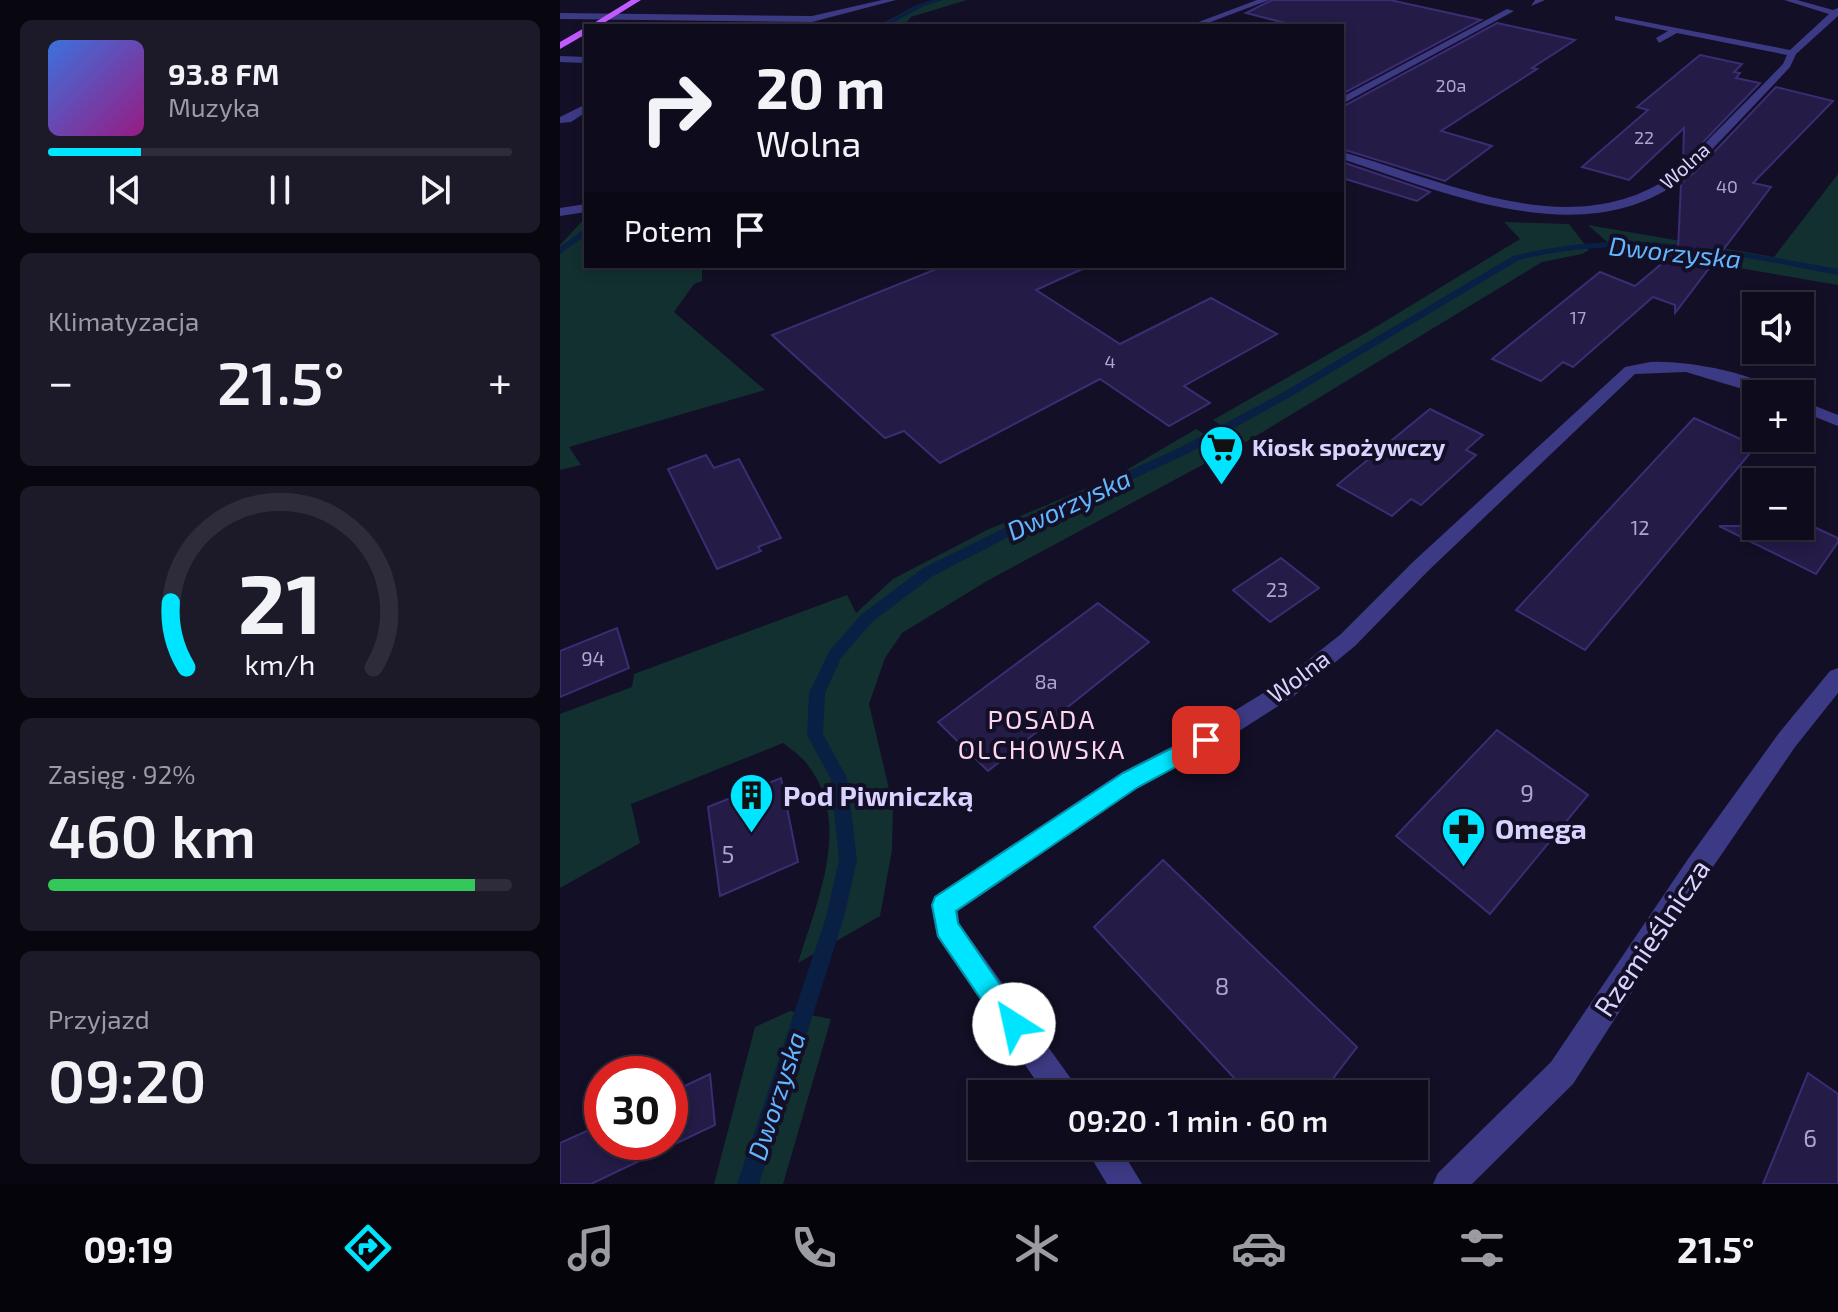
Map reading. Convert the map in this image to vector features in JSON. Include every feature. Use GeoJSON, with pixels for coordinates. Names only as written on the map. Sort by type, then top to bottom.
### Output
{"type":"FeatureCollection","features":[{"type":"Feature","properties":{"kind":"main road"},"geometry":{"type":"LineString","coordinates":[[597,24],[637,0]]}},
{"type":"Feature","properties":{"kind":"main road"},"geometry":{"type":"LineString","coordinates":[[560,46],[584,31]]}},
{"type":"Feature","properties":{"kind":"street"},"geometry":{"type":"LineString","coordinates":[[560,16],[812,19],[892,0]]}},
{"type":"Feature","properties":{"kind":"street"},"geometry":{"type":"LineString","coordinates":[[1198,24],[1265,0]]}},
{"type":"Feature","properties":{"kind":"street"},"geometry":{"type":"LineString","coordinates":[[1788,0],[1837,12]]}},
{"type":"Feature","properties":{"kind":"street"},"geometry":{"type":"LineString","coordinates":[[1344,100],[1510,11]]}},
{"type":"Feature","properties":{"kind":"street","name":"Wolna"},"geometry":{"type":"LineString","coordinates":[[1344,156],[1516,206],[1567,211],[1612,207],[1667,188],[1787,65],[1792,53],[1837,12]]}},
{"type":"Feature","properties":{"kind":"street"},"geometry":{"type":"LineString","coordinates":[[1618,18],[1792,53]]}},
{"type":"Feature","properties":{"kind":"street"},"geometry":{"type":"LineString","coordinates":[[1659,40],[1676,30]]}},
{"type":"Feature","properties":{"kind":"street"},"geometry":{"type":"LineString","coordinates":[[560,59],[584,60]]}},
{"type":"Feature","properties":{"kind":"street"},"geometry":{"type":"LineString","coordinates":[[562,122],[584,108]]}},
{"type":"Feature","properties":{"kind":"street"},"geometry":{"type":"LineString","coordinates":[[560,212],[584,208]]}},
{"type":"Feature","properties":{"kind":"street","name":"Wolna"},"geometry":{"type":"LineString","coordinates":[[1053,1080],[946,928],[944,905],[1130,780],[1206,740],[1286,690],[1348,640],[1421,566],[1630,370],[1658,364],[1683,365],[1742,382]]}},
{"type":"Feature","properties":{"kind":"street"},"geometry":{"type":"LineString","coordinates":[[1814,411],[1838,421]]}},
{"type":"Feature","properties":{"kind":"street","name":"Rzemieślnicza"},"geometry":{"type":"LineString","coordinates":[[1449,1184],[1562,1073],[1697,868],[1787,740],[1838,677]]}},
{"type":"Feature","properties":{"kind":"street"},"geometry":{"type":"LineString","coordinates":[[1110,1160],[1126,1184]]}},
{"type":"Feature","properties":{"kind":"green space"},"geometry":{"type":"Polygon","coordinates":[[[933,0],[967,0],[911,17],[907,22],[912,24],[882,24],[933,0]]]}},
{"type":"Feature","properties":{"kind":"green space"},"geometry":{"type":"Polygon","coordinates":[[[1838,174],[1838,285],[1675,257],[1627,254],[1615,249],[1588,225],[1774,257],[1838,174]]]}},
{"type":"Feature","properties":{"kind":"green space"},"geometry":{"type":"Polygon","coordinates":[[[584,219],[584,268],[702,268],[702,281],[694,284],[674,312],[765,390],[569,447],[581,465],[560,470],[560,245],[584,219]]]}},
{"type":"Feature","properties":{"kind":"green space"},"geometry":{"type":"Polygon","coordinates":[[[1504,222],[1569,224],[1589,250],[1542,262],[1246,442],[1213,420],[1369,331],[1520,239],[1504,222]]]}},
{"type":"Feature","properties":{"kind":"green space"},"geometry":{"type":"Polygon","coordinates":[[[1196,429],[1230,450],[987,581],[902,633],[885,658],[869,704],[893,806],[892,850],[880,916],[798,963],[827,862],[828,811],[821,787],[807,764],[783,743],[631,804],[640,843],[560,888],[560,714],[632,687],[634,674],[847,595],[856,613],[893,579],[987,530],[1118,475],[1196,429]]]}},
{"type":"Feature","properties":{"kind":"green space"},"geometry":{"type":"Polygon","coordinates":[[[790,1011],[831,1019],[783,1184],[714,1184],[755,1027],[790,1011]]]}},
{"type":"Feature","properties":{"kind":"building"},"geometry":{"type":"Polygon","coordinates":[[[1272,0],[1390,0],[1481,20],[1344,93],[1344,24],[1289,24],[1246,13],[1272,0]]]}},
{"type":"Feature","properties":{"kind":"building"},"geometry":{"type":"Polygon","coordinates":[[[1497,23],[1575,40],[1532,68],[1537,69],[1441,131],[1492,146],[1445,181],[1344,150],[1344,106],[1497,23]]]}},
{"type":"Feature","properties":{"kind":"building"},"geometry":{"type":"Polygon","coordinates":[[[1700,55],[1742,64],[1734,72],[1740,73],[1736,78],[1760,83],[1683,163],[1684,128],[1629,180],[1582,167],[1648,110],[1637,107],[1700,55]]]}},
{"type":"Feature","properties":{"kind":"building"},"geometry":{"type":"Polygon","coordinates":[[[1776,87],[1833,101],[1753,183],[1771,187],[1675,313],[1675,305],[1653,297],[1573,367],[1563,362],[1541,381],[1492,359],[1600,272],[1635,286],[1678,250],[1681,183],[1776,87]]]}},
{"type":"Feature","properties":{"kind":"building"},"geometry":{"type":"Polygon","coordinates":[[[1344,163],[1430,192],[1417,201],[1344,179],[1344,163]]]}},
{"type":"Feature","properties":{"kind":"building"},"geometry":{"type":"Polygon","coordinates":[[[939,268],[1085,268],[1036,290],[1120,344],[1211,298],[1277,334],[1184,386],[1210,403],[1169,426],[1100,379],[940,463],[904,431],[885,438],[772,335],[939,268]]]}},
{"type":"Feature","properties":{"kind":"building"},"geometry":{"type":"Polygon","coordinates":[[[1430,409],[1483,435],[1466,450],[1476,455],[1421,505],[1411,499],[1392,516],[1337,485],[1430,409]]]}},
{"type":"Feature","properties":{"kind":"building"},"geometry":{"type":"Polygon","coordinates":[[[1694,418],[1742,440],[1742,452],[1751,452],[1585,650],[1516,610],[1694,418]]]}},
{"type":"Feature","properties":{"kind":"building"},"geometry":{"type":"Polygon","coordinates":[[[706,455],[714,468],[739,459],[781,538],[758,547],[761,551],[717,569],[668,469],[706,455]]]}},
{"type":"Feature","properties":{"kind":"building"},"geometry":{"type":"Polygon","coordinates":[[[1719,526],[1742,526],[1742,537],[1719,526]]]}},
{"type":"Feature","properties":{"kind":"building"},"geometry":{"type":"Polygon","coordinates":[[[1814,527],[1838,538],[1816,574],[1747,540],[1814,540],[1814,527]]]}},
{"type":"Feature","properties":{"kind":"building"},"geometry":{"type":"Polygon","coordinates":[[[1281,558],[1319,588],[1270,622],[1233,590],[1281,558]]]}},
{"type":"Feature","properties":{"kind":"building"},"geometry":{"type":"Polygon","coordinates":[[[1098,603],[1149,642],[988,771],[938,722],[1098,603]]]}},
{"type":"Feature","properties":{"kind":"building"},"geometry":{"type":"Polygon","coordinates":[[[617,628],[629,668],[560,697],[560,651],[617,628]]]}},
{"type":"Feature","properties":{"kind":"building"},"geometry":{"type":"Polygon","coordinates":[[[1497,730],[1588,795],[1490,914],[1396,836],[1497,730]]]}},
{"type":"Feature","properties":{"kind":"building","name":"Pod Piwniczką"},"geometry":{"type":"Polygon","coordinates":[[[781,778],[798,862],[720,896],[708,807],[781,778]]]}},
{"type":"Feature","properties":{"kind":"building"},"geometry":{"type":"Polygon","coordinates":[[[1163,860],[1357,1047],[1332,1080],[1236,1080],[1094,927],[1163,860]]]}},
{"type":"Feature","properties":{"kind":"building"},"geometry":{"type":"Polygon","coordinates":[[[1808,1073],[1838,1094],[1838,1184],[1763,1184],[1808,1073]]]}},
{"type":"Feature","properties":{"kind":"building"},"geometry":{"type":"Polygon","coordinates":[[[710,1074],[715,1125],[688,1138],[688,1084],[710,1074]]]}},
{"type":"Feature","properties":{"kind":"building"},"geometry":{"type":"Polygon","coordinates":[[[584,1132],[584,1160],[641,1160],[591,1184],[560,1184],[560,1143],[584,1132]]]}},
{"type":"Feature","properties":{"kind":"waterway"},"geometry":{"type":"LineString","coordinates":[[887,24],[922,5],[940,0]]}},
{"type":"Feature","properties":{"kind":"waterway"},"geometry":{"type":"LineString","coordinates":[[560,251],[584,233]]}},
{"type":"Feature","properties":{"kind":"waterway","name":"Dworzyska"},"geometry":{"type":"LineString","coordinates":[[748,1184],[835,917],[848,860],[839,778],[815,735],[817,693],[835,654],[867,618],[928,572],[1185,450],[1286,395],[1516,258],[1592,244],[1633,244],[1719,251],[1838,272]]}},
{"type":"Feature","properties":{"kind":"place","name":"Kiosk spożywczy"},"geometry":{"type":"Point","coordinates":[1221,487]}},
{"type":"Feature","properties":{"kind":"place","name":"Pod Piwniczką"},"geometry":{"type":"Point","coordinates":[752,835]}},
{"type":"Feature","properties":{"kind":"place","name":"Omega"},"geometry":{"type":"Point","coordinates":[1464,868]}},
{"type":"Feature","properties":{"kind":"district","name":"POSADA OLCHOWSKA"},"geometry":{"type":"Point","coordinates":[1042,735]}},
{"type":"Feature","properties":{"kind":"route"},"geometry":{"type":"LineString","coordinates":[[1014,1024],[946,928],[944,905],[1130,780],[1206,740]]}}]}
